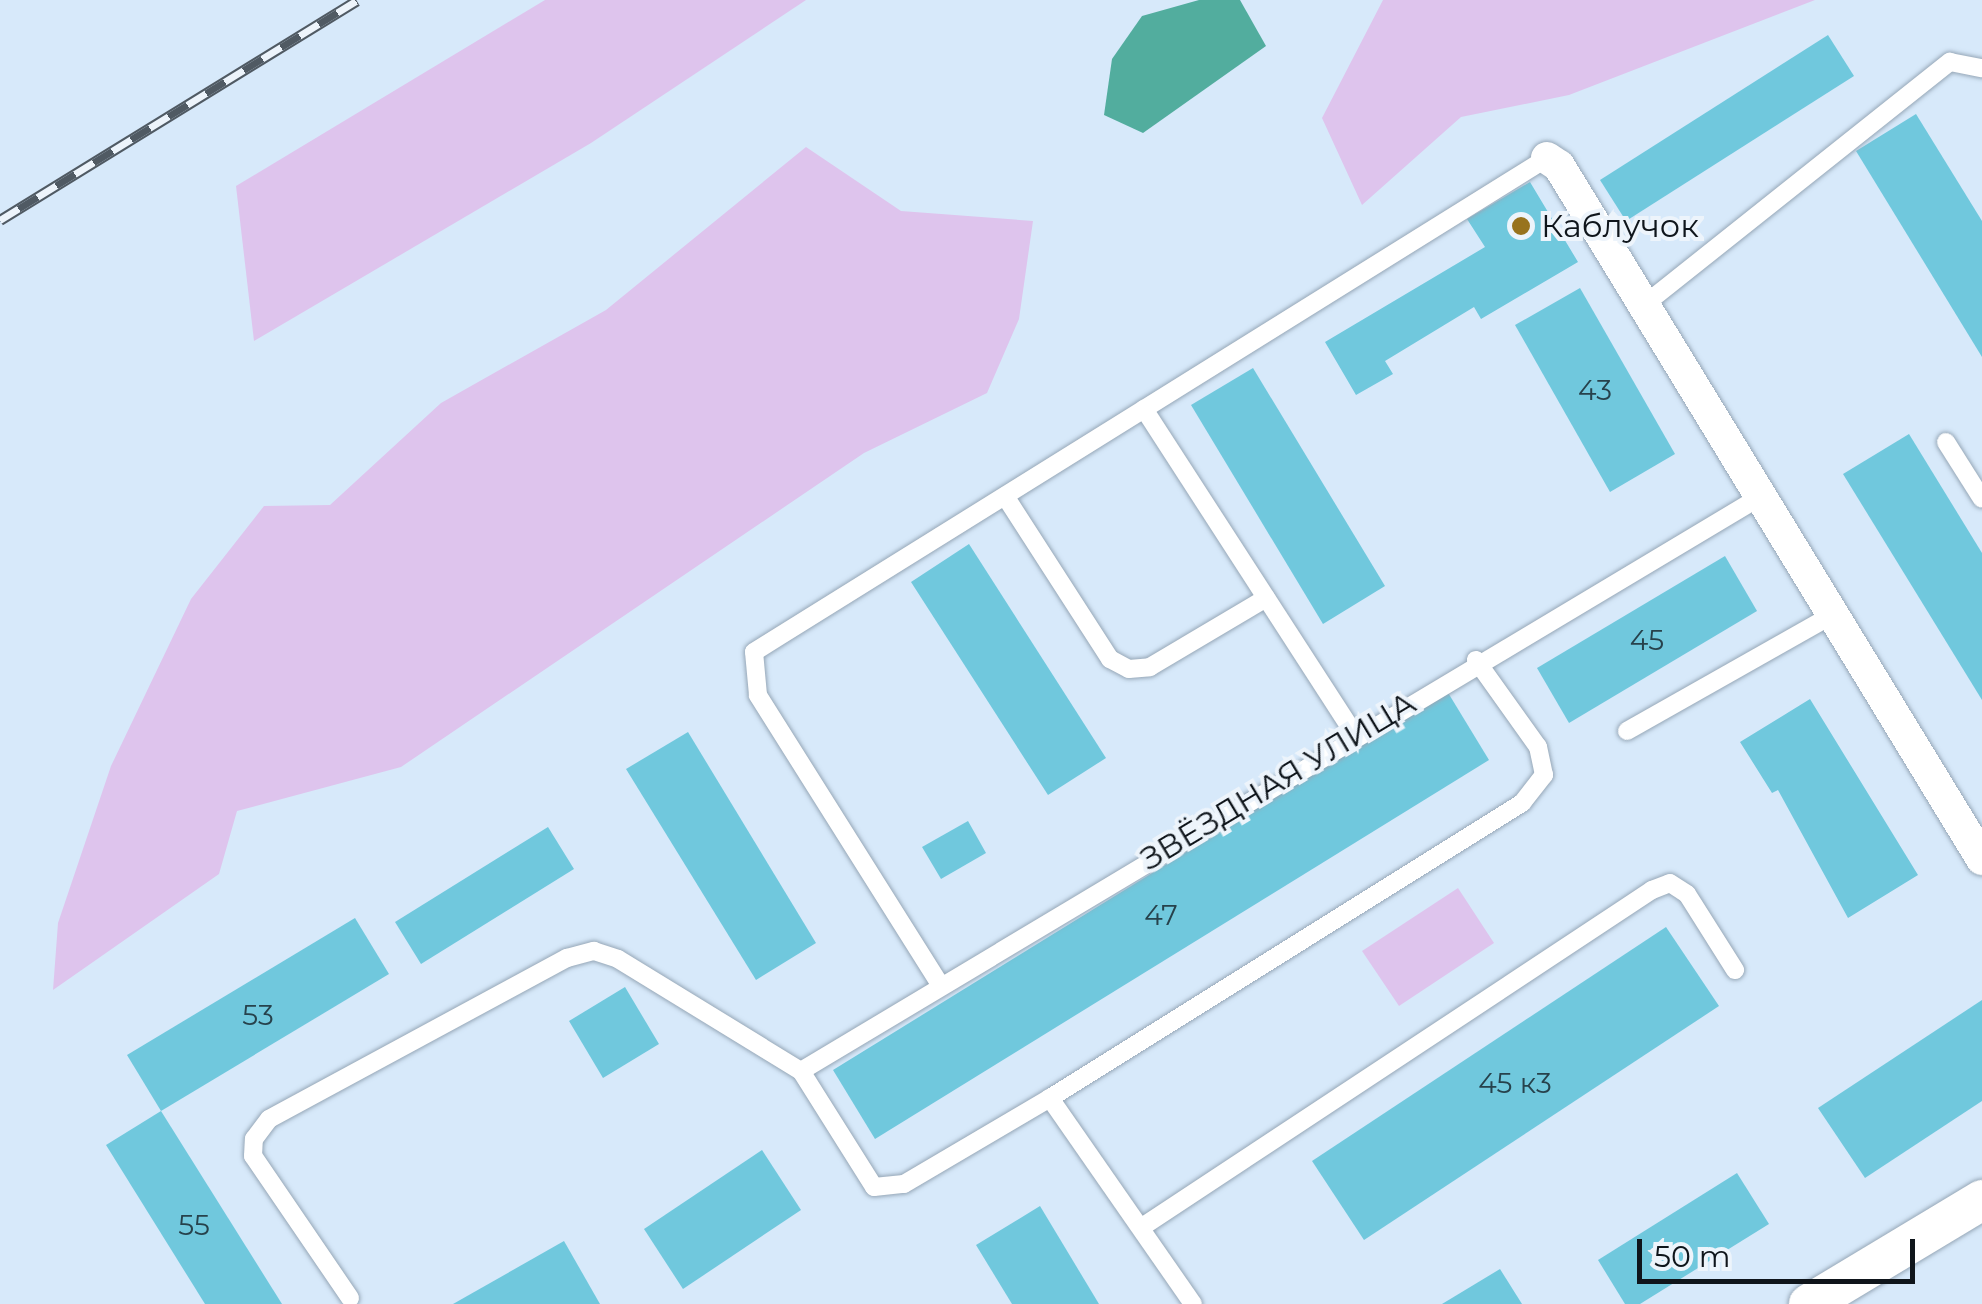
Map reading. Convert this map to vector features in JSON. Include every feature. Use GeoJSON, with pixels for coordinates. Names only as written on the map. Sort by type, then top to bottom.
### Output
{"type":"FeatureCollection","features":[{"type":"Feature","properties":{"kind":"street"},"geometry":{"type":"LineString","coordinates":[[1547,158],[1560,166],[1758,498],[1982,859]]}},
{"type":"Feature","properties":{"kind":"street"},"geometry":{"type":"LineString","coordinates":[[1808,1304],[1982,1200]]}},
{"type":"Feature","properties":{"kind":"lane"},"geometry":{"type":"LineString","coordinates":[[1644,306],[1950,62],[1982,68]]}},
{"type":"Feature","properties":{"kind":"lane"},"geometry":{"type":"LineString","coordinates":[[941,986],[758,695],[754,652],[1547,158]]}},
{"type":"Feature","properties":{"kind":"lane"},"geometry":{"type":"LineString","coordinates":[[1144,409],[1354,734]]}},
{"type":"Feature","properties":{"kind":"lane"},"geometry":{"type":"LineString","coordinates":[[1946,442],[1982,499]]}},
{"type":"Feature","properties":{"kind":"lane"},"geometry":{"type":"LineString","coordinates":[[1005,496],[1110,659],[1128,670],[1150,667],[1266,598]]}},
{"type":"Feature","properties":{"kind":"lane","name":"ЗВЁЗДНАЯ УЛИЦА"},"geometry":{"type":"LineString","coordinates":[[801,1070],[1476,660],[1758,498]]}},
{"type":"Feature","properties":{"kind":"lane"},"geometry":{"type":"LineString","coordinates":[[1627,731],[1830,616]]}},
{"type":"Feature","properties":{"kind":"lane"},"geometry":{"type":"LineString","coordinates":[[350,1298],[253,1156],[254,1138],[269,1118],[567,958],[594,951],[618,960],[801,1070],[874,1187],[904,1184],[1050,1098],[1522,803],[1544,775],[1538,747],[1476,660]]}},
{"type":"Feature","properties":{"kind":"lane"},"geometry":{"type":"LineString","coordinates":[[1145,1225],[1652,890],[1670,883],[1687,894],[1734,970]]}},
{"type":"Feature","properties":{"kind":"lane"},"geometry":{"type":"LineString","coordinates":[[1050,1098],[1145,1225],[1194,1304]]}},
{"type":"Feature","properties":{"kind":"shaded area"},"geometry":{"type":"Polygon","coordinates":[[[545,0],[806,0],[591,143],[254,341],[236,186],[545,0]]]}},
{"type":"Feature","properties":{"kind":"shaded area"},"geometry":{"type":"Polygon","coordinates":[[[1199,0],[1240,0],[1266,46],[1143,133],[1104,115],[1112,59],[1142,16],[1199,0]]]}},
{"type":"Feature","properties":{"kind":"shaded area"},"geometry":{"type":"Polygon","coordinates":[[[1383,0],[1815,0],[1569,95],[1461,117],[1362,205],[1322,118],[1383,0]]]}},
{"type":"Feature","properties":{"kind":"shaded area"},"geometry":{"type":"Polygon","coordinates":[[[806,147],[901,211],[1033,221],[1019,319],[987,393],[864,453],[401,767],[237,811],[219,874],[53,990],[58,923],[111,766],[191,599],[264,506],[330,505],[441,403],[606,310],[806,147]]]}},
{"type":"Feature","properties":{"kind":"shaded area"},"geometry":{"type":"Polygon","coordinates":[[[1458,888],[1494,943],[1399,1006],[1362,951],[1458,888]]]}},
{"type":"Feature","properties":{"kind":"building"},"geometry":{"type":"Polygon","coordinates":[[[1828,35],[1854,76],[1626,221],[1600,180],[1828,35]]]}},
{"type":"Feature","properties":{"kind":"building"},"geometry":{"type":"Polygon","coordinates":[[[1916,114],[1982,221],[1982,357],[1856,151],[1916,114]]]}},
{"type":"Feature","properties":{"kind":"building"},"geometry":{"type":"Polygon","coordinates":[[[1530,182],[1578,262],[1481,319],[1474,307],[1385,361],[1393,374],[1356,395],[1325,342],[1485,247],[1467,219],[1530,182]]]}},
{"type":"Feature","properties":{"kind":"building"},"geometry":{"type":"Polygon","coordinates":[[[1580,288],[1675,454],[1610,492],[1515,325],[1580,288]]]}},
{"type":"Feature","properties":{"kind":"building"},"geometry":{"type":"Polygon","coordinates":[[[1253,368],[1385,586],[1323,624],[1191,405],[1253,368]]]}},
{"type":"Feature","properties":{"kind":"building"},"geometry":{"type":"Polygon","coordinates":[[[1909,434],[1982,553],[1982,700],[1843,474],[1909,434]]]}},
{"type":"Feature","properties":{"kind":"building"},"geometry":{"type":"Polygon","coordinates":[[[969,544],[1106,758],[1048,795],[911,582],[969,544]]]}},
{"type":"Feature","properties":{"kind":"building"},"geometry":{"type":"Polygon","coordinates":[[[1725,556],[1757,611],[1569,723],[1537,668],[1725,556]]]}},
{"type":"Feature","properties":{"kind":"building"},"geometry":{"type":"Polygon","coordinates":[[[1447,691],[1489,760],[875,1139],[833,1070],[1447,691]]]}},
{"type":"Feature","properties":{"kind":"building"},"geometry":{"type":"Polygon","coordinates":[[[1810,699],[1918,875],[1848,918],[1778,790],[1772,793],[1740,742],[1810,699]]]}},
{"type":"Feature","properties":{"kind":"building"},"geometry":{"type":"Polygon","coordinates":[[[688,732],[816,943],[756,980],[626,769],[688,732]]]}},
{"type":"Feature","properties":{"kind":"building"},"geometry":{"type":"Polygon","coordinates":[[[968,821],[986,853],[941,879],[922,847],[968,821]]]}},
{"type":"Feature","properties":{"kind":"building"},"geometry":{"type":"Polygon","coordinates":[[[548,827],[574,869],[421,964],[395,922],[548,827]]]}},
{"type":"Feature","properties":{"kind":"building"},"geometry":{"type":"Polygon","coordinates":[[[355,918],[389,974],[161,1111],[127,1055],[355,918]]]}},
{"type":"Feature","properties":{"kind":"building"},"geometry":{"type":"Polygon","coordinates":[[[1666,927],[1719,1006],[1364,1240],[1312,1161],[1666,927]]]}},
{"type":"Feature","properties":{"kind":"building"},"geometry":{"type":"Polygon","coordinates":[[[625,987],[659,1044],[603,1078],[569,1021],[625,987]]]}},
{"type":"Feature","properties":{"kind":"building"},"geometry":{"type":"Polygon","coordinates":[[[1982,1000],[1982,1101],[1865,1178],[1818,1108],[1982,1000]]]}},
{"type":"Feature","properties":{"kind":"building"},"geometry":{"type":"Polygon","coordinates":[[[161,1111],[282,1304],[205,1304],[106,1145],[161,1111]]]}},
{"type":"Feature","properties":{"kind":"building"},"geometry":{"type":"Polygon","coordinates":[[[762,1150],[801,1210],[683,1289],[644,1229],[762,1150]]]}},
{"type":"Feature","properties":{"kind":"building"},"geometry":{"type":"Polygon","coordinates":[[[1737,1173],[1769,1224],[1640,1304],[1625,1304],[1598,1260],[1737,1173]]]}},
{"type":"Feature","properties":{"kind":"building"},"geometry":{"type":"Polygon","coordinates":[[[1040,1206],[1099,1304],[1012,1304],[976,1245],[1040,1206]]]}},
{"type":"Feature","properties":{"kind":"building"},"geometry":{"type":"Polygon","coordinates":[[[564,1241],[600,1304],[453,1304],[564,1241]]]}},
{"type":"Feature","properties":{"kind":"building"},"geometry":{"type":"Polygon","coordinates":[[[1500,1269],[1522,1304],[1442,1304],[1500,1269]]]}},
{"type":"Feature","properties":{"kind":"railway"},"geometry":{"type":"LineString","coordinates":[[0,220],[357,0]]}},
{"type":"Feature","properties":{"kind":"place","name":"Каблучок"},"geometry":{"type":"Point","coordinates":[1521,226]}}]}
